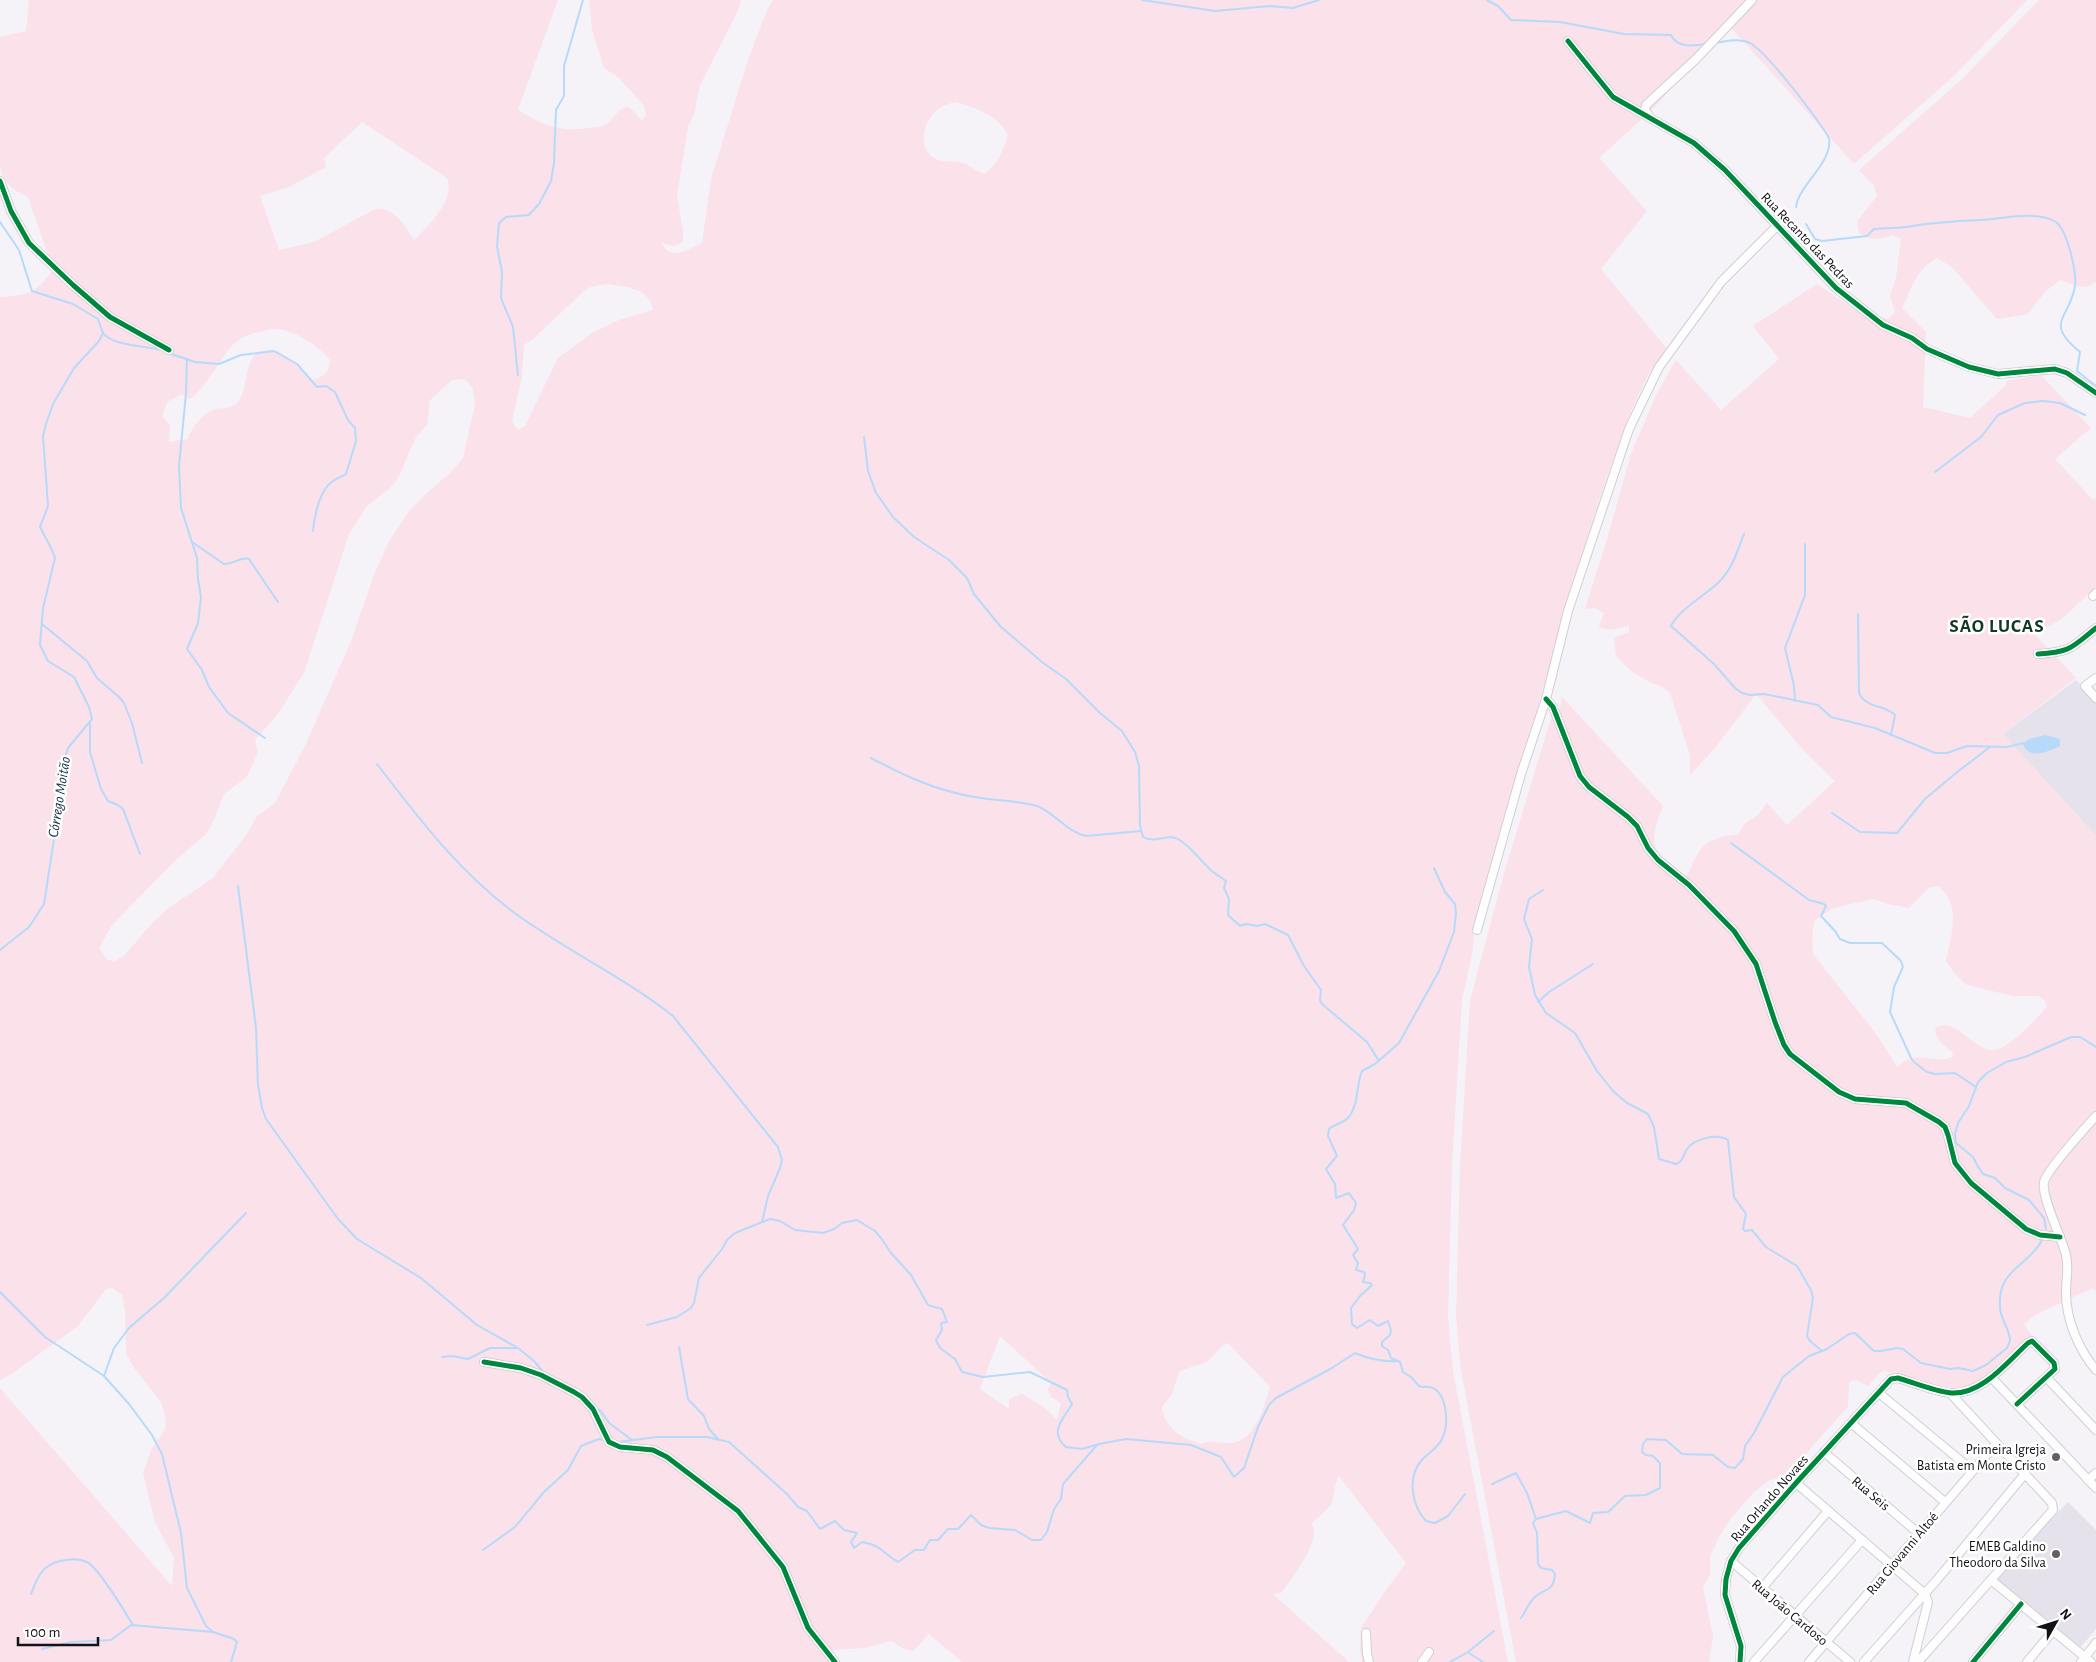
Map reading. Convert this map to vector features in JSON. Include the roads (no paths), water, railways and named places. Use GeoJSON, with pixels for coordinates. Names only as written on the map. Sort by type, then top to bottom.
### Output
{"type":"FeatureCollection","features":[{"type":"Feature","properties":{"kind":"street"},"geometry":{"type":"LineString","coordinates":[[1650,116],[1645,110],[1646,105],[1696,59],[1752,0]]}},
{"type":"Feature","properties":{"kind":"street","name":"Rua Recanto das Pedras"},"geometry":{"type":"LineString","coordinates":[[1568,41],[1613,97],[1650,116],[1694,143],[1719,164],[1836,288],[1883,324],[1912,338],[1927,349],[1969,367],[1998,374],[2055,369],[2067,373],[2096,394]]}},
{"type":"Feature","properties":{"kind":"street"},"geometry":{"type":"LineString","coordinates":[[0,181],[11,212],[29,243],[73,286],[110,317],[169,350]]}},
{"type":"Feature","properties":{"kind":"street"},"geometry":{"type":"LineString","coordinates":[[1477,930],[1521,774],[1546,699],[1568,611],[1629,429],[1659,367],[1683,334],[1721,282],[1778,225]]}},
{"type":"Feature","properties":{"kind":"street"},"geometry":{"type":"LineString","coordinates":[[2038,654],[2070,650],[2096,628]]}},
{"type":"Feature","properties":{"kind":"street"},"geometry":{"type":"LineString","coordinates":[[2096,678],[2085,686],[2096,698]]}},
{"type":"Feature","properties":{"kind":"street"},"geometry":{"type":"LineString","coordinates":[[1546,699],[1553,707],[1580,776],[1589,787],[1637,826],[1648,848],[1658,860],[1689,885],[1734,931],[1756,964],[1775,1022],[1784,1045],[1790,1054],[1839,1092],[1855,1099],[1906,1103],[1939,1122],[1945,1127],[1955,1163],[1971,1182],[2026,1229],[2040,1234],[2060,1237]]}},
{"type":"Feature","properties":{"kind":"street"},"geometry":{"type":"LineString","coordinates":[[2096,1116],[2052,1169],[2044,1182],[2068,1266],[2066,1294],[2071,1322],[2083,1352],[2096,1370]]}},
{"type":"Feature","properties":{"kind":"street"},"geometry":{"type":"LineString","coordinates":[[1950,1393],[1970,1390],[1991,1377],[2032,1341],[2054,1364],[2055,1369],[2017,1404]]}},
{"type":"Feature","properties":{"kind":"street"},"geometry":{"type":"LineString","coordinates":[[484,1362],[521,1368],[574,1392],[582,1397],[593,1410],[609,1442],[620,1447],[653,1450],[667,1457],[738,1510],[783,1567],[803,1620],[835,1662]]}},
{"type":"Feature","properties":{"kind":"street"},"geometry":{"type":"LineString","coordinates":[[1991,1377],[2096,1488]]}},
{"type":"Feature","properties":{"kind":"street","name":"Rua Orlando Novaes"},"geometry":{"type":"LineString","coordinates":[[1740,1662],[1741,1646],[1725,1595],[1726,1579],[1731,1562],[1739,1548],[1891,1379],[1898,1378],[1950,1393]]}},
{"type":"Feature","properties":{"kind":"street"},"geometry":{"type":"LineString","coordinates":[[2047,1378],[2096,1430]]}},
{"type":"Feature","properties":{"kind":"street"},"geometry":{"type":"LineString","coordinates":[[1878,1393],[1972,1470]]}},
{"type":"Feature","properties":{"kind":"street"},"geometry":{"type":"LineString","coordinates":[[1918,1662],[2052,1514],[2054,1507],[1950,1393]]}},
{"type":"Feature","properties":{"kind":"street"},"geometry":{"type":"LineString","coordinates":[[1851,1423],[1945,1502]]}},
{"type":"Feature","properties":{"kind":"street","name":"Rua Giovanni Altoé"},"geometry":{"type":"LineString","coordinates":[[1809,1662],[1996,1444]]}},
{"type":"Feature","properties":{"kind":"street","name":"Rua Seis"},"geometry":{"type":"LineString","coordinates":[[1824,1452],[1918,1533]]}},
{"type":"Feature","properties":{"kind":"street"},"geometry":{"type":"LineString","coordinates":[[2088,1480],[2096,1473]]}},
{"type":"Feature","properties":{"kind":"street"},"geometry":{"type":"LineString","coordinates":[[1864,1662],[1925,1594],[2024,1475]]}},
{"type":"Feature","properties":{"kind":"street"},"geometry":{"type":"LineString","coordinates":[[1796,1483],[1928,1598],[1913,1662]]}},
{"type":"Feature","properties":{"kind":"street"},"geometry":{"type":"LineString","coordinates":[[1762,1588],[1828,1511]]}},
{"type":"Feature","properties":{"kind":"street"},"geometry":{"type":"LineString","coordinates":[[1754,1662],[1862,1540]]}},
{"type":"Feature","properties":{"kind":"street","name":"Rua João Cardoso"},"geometry":{"type":"LineString","coordinates":[[1731,1562],[1850,1662]]}},
{"type":"Feature","properties":{"kind":"street"},"geometry":{"type":"LineString","coordinates":[[1991,1580],[2086,1660],[2096,1643]]}},
{"type":"Feature","properties":{"kind":"street"},"geometry":{"type":"LineString","coordinates":[[1973,1662],[2021,1604]]}},
{"type":"Feature","properties":{"kind":"street"},"geometry":{"type":"LineString","coordinates":[[2027,1662],[2053,1631]]}},
{"type":"Feature","properties":{"kind":"street"},"geometry":{"type":"LineString","coordinates":[[1366,1633],[1369,1662]]}},
{"type":"Feature","properties":{"kind":"street"},"geometry":{"type":"LineString","coordinates":[[1422,1662],[1429,1652]]}},
{"type":"Feature","properties":{"kind":"water"},"geometry":{"type":"Polygon","coordinates":[[[2045,735],[2060,739],[2060,746],[2040,753],[2034,753],[2026,749],[2023,744],[2029,739],[2045,735]]]}},
{"type":"Feature","properties":{"kind":"waterway"},"geometry":{"type":"LineString","coordinates":[[518,375],[513,327],[501,298],[502,272],[497,246],[499,223],[506,217],[529,215],[539,204],[551,181],[554,163],[556,110],[564,96],[564,66],[583,0]]}},
{"type":"Feature","properties":{"kind":"waterway"},"geometry":{"type":"LineString","coordinates":[[1142,0],[1215,11],[1270,6],[1293,8],[1319,0]]}},
{"type":"Feature","properties":{"kind":"waterway"},"geometry":{"type":"LineString","coordinates":[[1487,0],[1498,6],[1511,20],[1560,22],[1624,34],[1671,35],[1681,44],[1706,44]]}},
{"type":"Feature","properties":{"kind":"waterway"},"geometry":{"type":"LineString","coordinates":[[1715,43],[1733,40],[1742,41],[1750,43],[1758,49],[1792,87],[1829,138],[1826,156],[1798,198],[1796,207]]}},
{"type":"Feature","properties":{"kind":"waterway"},"geometry":{"type":"LineString","coordinates":[[1806,224],[1815,239],[1822,241],[1867,236],[1874,229],[2019,216],[2040,216],[2056,222],[2064,233],[2067,242],[2073,262],[2075,280],[2072,297],[2061,327],[2063,334],[2069,342],[2080,352],[2077,371],[2096,386]]}},
{"type":"Feature","properties":{"kind":"waterway","name":"Córrego Moitão"},"geometry":{"type":"LineString","coordinates":[[0,222],[19,250],[32,291],[73,304],[98,319],[103,333],[99,341],[74,368],[53,404],[46,424],[43,436],[48,506],[40,527],[55,558],[43,608],[40,645],[48,661],[74,677],[89,707],[92,719],[68,748],[63,763],[44,904],[29,927],[0,950]]}},
{"type":"Feature","properties":{"kind":"waterway"},"geometry":{"type":"LineString","coordinates":[[103,333],[114,341],[162,350]]}},
{"type":"Feature","properties":{"kind":"waterway"},"geometry":{"type":"LineString","coordinates":[[168,353],[195,362],[219,364],[241,355],[274,351],[297,364],[317,387],[326,386],[335,392],[348,420],[355,428],[356,441],[346,474],[330,483],[321,498],[315,515],[313,531]]}},
{"type":"Feature","properties":{"kind":"waterway"},"geometry":{"type":"LineString","coordinates":[[187,359],[186,393],[179,466],[181,508],[197,558],[201,597],[198,623],[187,649],[202,670],[209,687],[228,713],[265,738]]}},
{"type":"Feature","properties":{"kind":"waterway"},"geometry":{"type":"LineString","coordinates":[[1935,472],[1981,437],[1998,415],[2025,403],[2043,401],[2060,403],[2085,415]]}},
{"type":"Feature","properties":{"kind":"waterway"},"geometry":{"type":"LineString","coordinates":[[864,437],[868,471],[876,493],[893,517],[914,537],[949,560],[967,578],[974,594],[1000,626],[1042,662],[1066,679],[1100,713],[1122,731],[1135,752],[1139,766],[1140,826],[1143,837],[1148,839],[1174,837],[1188,846],[1213,872],[1226,881],[1224,888],[1229,899],[1228,915],[1240,926],[1246,924],[1257,926],[1265,924],[1288,935],[1304,966],[1321,990],[1320,1000],[1322,1004],[1367,1042],[1379,1061]]}},
{"type":"Feature","properties":{"kind":"waterway"},"geometry":{"type":"LineString","coordinates":[[1744,534],[1724,577],[1679,614],[1671,626],[1714,664],[1735,688],[1742,693],[1750,695],[1764,694],[1818,705],[1831,717],[1875,728],[1935,753],[1947,753],[1967,746],[2007,747],[2024,743]]}},
{"type":"Feature","properties":{"kind":"waterway"},"geometry":{"type":"LineString","coordinates":[[192,542],[224,564],[246,558],[249,559],[278,602]]}},
{"type":"Feature","properties":{"kind":"waterway"},"geometry":{"type":"LineString","coordinates":[[1795,701],[1794,686],[1785,648],[1805,595],[1805,544]]}},
{"type":"Feature","properties":{"kind":"waterway"},"geometry":{"type":"LineString","coordinates":[[1858,614],[1859,693],[1866,702],[1895,715],[1891,735]]}},
{"type":"Feature","properties":{"kind":"waterway"},"geometry":{"type":"LineString","coordinates":[[42,624],[87,661],[97,678],[124,703],[132,723],[142,763]]}},
{"type":"Feature","properties":{"kind":"waterway"},"geometry":{"type":"LineString","coordinates":[[90,723],[90,752],[101,789],[108,801],[123,809],[140,854]]}},
{"type":"Feature","properties":{"kind":"waterway"},"geometry":{"type":"LineString","coordinates":[[1832,813],[1860,832],[1897,833],[1925,799],[1990,747]]}},
{"type":"Feature","properties":{"kind":"waterway"},"geometry":{"type":"LineString","coordinates":[[871,758],[934,787],[975,797],[1037,806],[1050,813],[1073,831],[1086,836],[1141,831]]}},
{"type":"Feature","properties":{"kind":"waterway"},"geometry":{"type":"LineString","coordinates":[[377,764],[442,845],[496,898],[535,927],[635,989],[673,1016],[778,1147],[782,1160],[768,1196],[762,1222]]}},
{"type":"Feature","properties":{"kind":"waterway"},"geometry":{"type":"LineString","coordinates":[[1731,843],[1809,900],[1824,904],[1826,906],[1821,916],[1840,939],[1850,943],[1882,943],[1901,961],[1903,967],[1894,987],[1890,1012],[1911,1058],[1927,1072],[1935,1074],[1955,1073],[1976,1087]]}},
{"type":"Feature","properties":{"kind":"waterway"},"geometry":{"type":"LineString","coordinates":[[1434,868],[1445,892],[1455,904],[1454,932],[1439,971],[1399,1043],[1375,1064],[1362,1071],[1352,1112],[1347,1119],[1329,1129],[1328,1136],[1337,1156],[1326,1169],[1335,1184],[1336,1198],[1349,1193],[1356,1203],[1354,1210],[1343,1225],[1358,1249],[1353,1255],[1358,1263],[1356,1270],[1364,1272],[1363,1282],[1372,1285],[1351,1308],[1352,1324],[1357,1328],[1370,1320],[1378,1326],[1388,1321],[1391,1330],[1390,1335],[1382,1342],[1382,1346],[1388,1350],[1391,1358],[1400,1362],[1403,1372],[1411,1377],[1419,1386],[1430,1387],[1436,1390],[1444,1402],[1446,1426],[1442,1439],[1421,1461],[1414,1475],[1413,1492],[1417,1508],[1426,1521],[1435,1523],[1448,1516],[1465,1494]]}},
{"type":"Feature","properties":{"kind":"waterway"},"geometry":{"type":"LineString","coordinates":[[238,886],[256,1028],[258,1085],[266,1119],[338,1219],[357,1239],[421,1278],[477,1325],[518,1348],[534,1361],[544,1373]]}},
{"type":"Feature","properties":{"kind":"waterway"},"geometry":{"type":"LineString","coordinates":[[1543,890],[1529,899],[1524,919],[1532,939],[1529,967],[1535,995],[1546,1013],[1575,1033],[1597,1071],[1613,1091],[1627,1103],[1648,1114],[1654,1127],[1659,1159],[1676,1164],[1682,1160],[1687,1149],[1695,1142],[1712,1137],[1728,1140],[1734,1197],[1746,1214],[1743,1229],[1745,1231],[1752,1230],[1766,1247],[1797,1266],[1811,1290],[1813,1298],[1807,1336],[1822,1351]]}},
{"type":"Feature","properties":{"kind":"waterway"},"geometry":{"type":"LineString","coordinates":[[1538,1002],[1549,992],[1593,964]]}},
{"type":"Feature","properties":{"kind":"waterway"},"geometry":{"type":"LineString","coordinates":[[2046,1229],[2044,1218],[2029,1200],[2005,1188],[1995,1178],[1983,1174],[1973,1157],[1956,1143],[1955,1134],[1958,1123],[1969,1106],[1978,1082],[1987,1073],[2006,1062],[2025,1057],[2071,1037],[2080,1037],[2096,1047]]}},
{"type":"Feature","properties":{"kind":"waterway"},"geometry":{"type":"LineString","coordinates":[[104,1376],[114,1348],[129,1328],[164,1298],[246,1213]]}},
{"type":"Feature","properties":{"kind":"waterway"},"geometry":{"type":"LineString","coordinates":[[647,1325],[677,1317],[691,1308],[694,1303],[699,1278],[727,1240],[735,1233],[770,1219],[780,1221],[795,1230],[823,1233],[834,1229],[842,1223],[857,1220],[875,1231],[881,1238],[891,1253],[911,1275],[928,1305],[942,1309],[947,1322],[941,1323],[942,1330],[936,1340],[940,1348],[955,1359],[962,1372],[983,1377],[1030,1372],[1067,1390],[1072,1404],[1058,1430],[1058,1436],[1066,1447],[1082,1449],[1126,1439],[1191,1445],[1221,1457],[1234,1477],[1244,1468],[1258,1427],[1269,1405],[1276,1398],[1332,1368],[1355,1353],[1376,1360],[1397,1361]]}},
{"type":"Feature","properties":{"kind":"waterway"},"geometry":{"type":"LineString","coordinates":[[1521,1618],[1533,1599],[1552,1585],[1555,1574],[1552,1570],[1541,1568],[1538,1564],[1537,1533],[1533,1523],[1536,1519],[1566,1511],[1590,1523],[1593,1513],[1608,1512],[1625,1496],[1646,1495],[1660,1488],[1660,1463],[1653,1456],[1642,1452],[1643,1444],[1647,1439],[1666,1440],[1682,1454],[1713,1455],[1728,1467],[1735,1468],[1743,1459],[1745,1446],[1754,1433],[1783,1377],[1809,1356],[1827,1349],[1849,1334],[1855,1333],[1874,1351],[1903,1349],[1921,1363],[1950,1369],[1959,1368],[1973,1371],[1986,1365],[2007,1348],[2010,1341],[2000,1311],[2000,1294],[2003,1284],[2015,1269],[2030,1256],[2042,1240]]}},
{"type":"Feature","properties":{"kind":"waterway"},"geometry":{"type":"LineString","coordinates":[[0,1292],[45,1337],[104,1376],[129,1404],[152,1435],[162,1454],[181,1533],[187,1588],[206,1626],[213,1632],[234,1639],[237,1642],[231,1662]]}},
{"type":"Feature","properties":{"kind":"waterway"},"geometry":{"type":"LineString","coordinates":[[679,1347],[688,1399],[704,1416],[709,1429],[718,1439]]}},
{"type":"Feature","properties":{"kind":"waterway"},"geometry":{"type":"LineString","coordinates":[[442,1357],[452,1356],[468,1359],[490,1348],[517,1348]]}},
{"type":"Feature","properties":{"kind":"waterway"},"geometry":{"type":"LineString","coordinates":[[595,1407],[601,1411],[609,1423],[632,1440]]}},
{"type":"Feature","properties":{"kind":"waterway"},"geometry":{"type":"LineString","coordinates":[[618,1442],[657,1437],[707,1437],[729,1442],[787,1494],[798,1507],[807,1511],[820,1529],[835,1521],[844,1530],[857,1533],[851,1542],[854,1548],[862,1542],[869,1544],[898,1562],[915,1550],[924,1550],[930,1540],[938,1540],[948,1529],[958,1529],[971,1515],[981,1525],[989,1528],[1015,1530],[1032,1540],[1041,1540],[1047,1532],[1054,1509],[1061,1499],[1063,1484],[1097,1445]]}},
{"type":"Feature","properties":{"kind":"waterway"},"geometry":{"type":"LineString","coordinates":[[483,1550],[515,1527],[544,1492],[568,1470],[581,1446],[599,1439],[604,1440]]}},
{"type":"Feature","properties":{"kind":"waterway"},"geometry":{"type":"LineString","coordinates":[[1492,1484],[1516,1473],[1527,1493],[1536,1519]]}},
{"type":"Feature","properties":{"kind":"waterway"},"geometry":{"type":"LineString","coordinates":[[31,1594],[44,1569],[54,1563],[66,1560],[77,1559],[84,1561],[92,1566],[105,1581],[133,1625]]}},
{"type":"Feature","properties":{"kind":"waterway"},"geometry":{"type":"LineString","coordinates":[[42,1649],[71,1642],[111,1640],[131,1625],[213,1632]]}},
{"type":"Feature","properties":{"kind":"waterway"},"geometry":{"type":"LineString","coordinates":[[1450,1662],[1468,1652],[1494,1631]]}},
{"type":"Feature","properties":{"kind":"waterway"},"geometry":{"type":"LineString","coordinates":[[1469,1653],[1483,1662]]}},
{"type":"Feature","properties":{"kind":"place","name":"Primeira Igreja Batista em Monte Cristo"},"geometry":{"type":"Point","coordinates":[2056,1457]}},
{"type":"Feature","properties":{"kind":"place","name":"EMEB Galdino Theodoro da Silva"},"geometry":{"type":"Point","coordinates":[2056,1554]}},
{"type":"Feature","properties":{"kind":"district","name":"SÃO LUCAS"},"geometry":{"type":"Point","coordinates":[1997,625]}}]}
